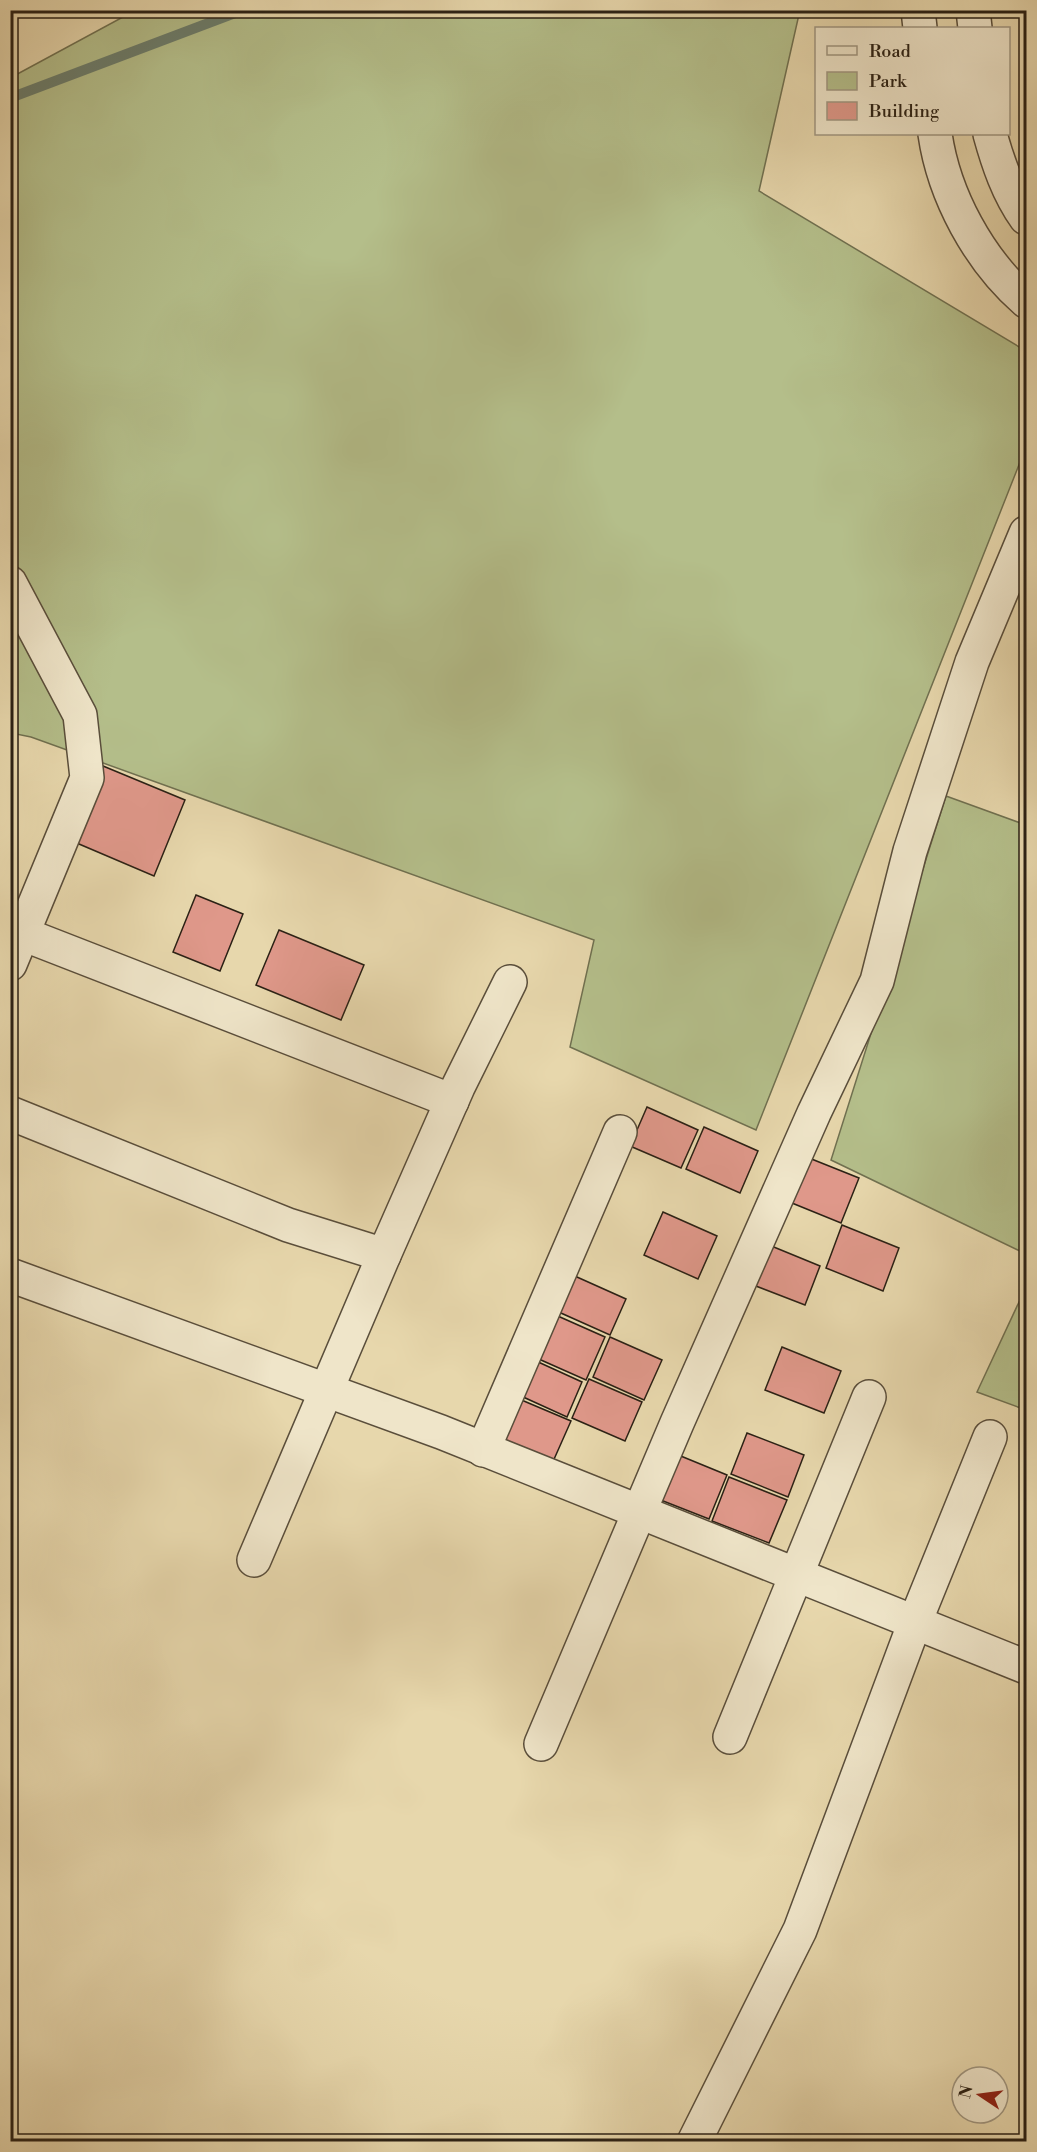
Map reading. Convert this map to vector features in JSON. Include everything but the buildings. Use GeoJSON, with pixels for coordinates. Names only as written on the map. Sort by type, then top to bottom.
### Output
{"type":"FeatureCollection","features":[{"type":"Feature","properties":{"kind":"street"},"geometry":{"type":"LineString","coordinates":[[918,10],[920,27]]}},
{"type":"Feature","properties":{"kind":"street"},"geometry":{"type":"LineString","coordinates":[[973,10],[975,27]]}},
{"type":"Feature","properties":{"kind":"street"},"geometry":{"type":"LineString","coordinates":[[934,135],[944,175],[959,211],[978,244],[1001,275],[1026,301]]}},
{"type":"Feature","properties":{"kind":"street"},"geometry":{"type":"LineString","coordinates":[[990,135],[996,158],[1008,186],[1026,218]]}},
{"type":"Feature","properties":{"kind":"street"},"geometry":{"type":"LineString","coordinates":[[541,1744],[638,1512],[814,1113],[877,981],[910,851],[972,662],[1026,533]]}},
{"type":"Feature","properties":{"kind":"street"},"geometry":{"type":"LineString","coordinates":[[10,583],[80,715],[87,778],[17,931],[10,964]]}},
{"type":"Feature","properties":{"kind":"street"},"geometry":{"type":"LineString","coordinates":[[17,931],[452,1101]]}},
{"type":"Feature","properties":{"kind":"street"},"geometry":{"type":"LineString","coordinates":[[254,1560],[452,1101],[510,982]]}},
{"type":"Feature","properties":{"kind":"street"},"geometry":{"type":"LineString","coordinates":[[10,1113],[288,1224],[384,1255]]}},
{"type":"Feature","properties":{"kind":"street"},"geometry":{"type":"LineString","coordinates":[[483,1450],[620,1132]]}},
{"type":"Feature","properties":{"kind":"street"},"geometry":{"type":"LineString","coordinates":[[10,1275],[327,1390],[483,1450],[1026,1667]]}},
{"type":"Feature","properties":{"kind":"street"},"geometry":{"type":"LineString","coordinates":[[730,1737],[870,1397]]}},
{"type":"Feature","properties":{"kind":"street"},"geometry":{"type":"LineString","coordinates":[[694,2142],[800,1930],[915,1622],[990,1437]]}},
{"type":"Feature","properties":{"kind":"green space"},"geometry":{"type":"Polygon","coordinates":[[[800,10],[759,191],[1026,351],[1026,447],[756,1130],[570,1047],[594,940],[31,737],[11,733],[10,78],[134,11],[800,10]]]}},
{"type":"Feature","properties":{"kind":"green space"},"geometry":{"type":"Polygon","coordinates":[[[946,796],[1026,825],[1026,1254],[831,1160],[946,796]]]}},
{"type":"Feature","properties":{"kind":"green space"},"geometry":{"type":"Polygon","coordinates":[[[1026,1287],[1026,1410],[977,1392],[1026,1287]]]}},
{"type":"Feature","properties":{"kind":"waterway"},"geometry":{"type":"LineString","coordinates":[[10,98],[243,10]]}}]}
